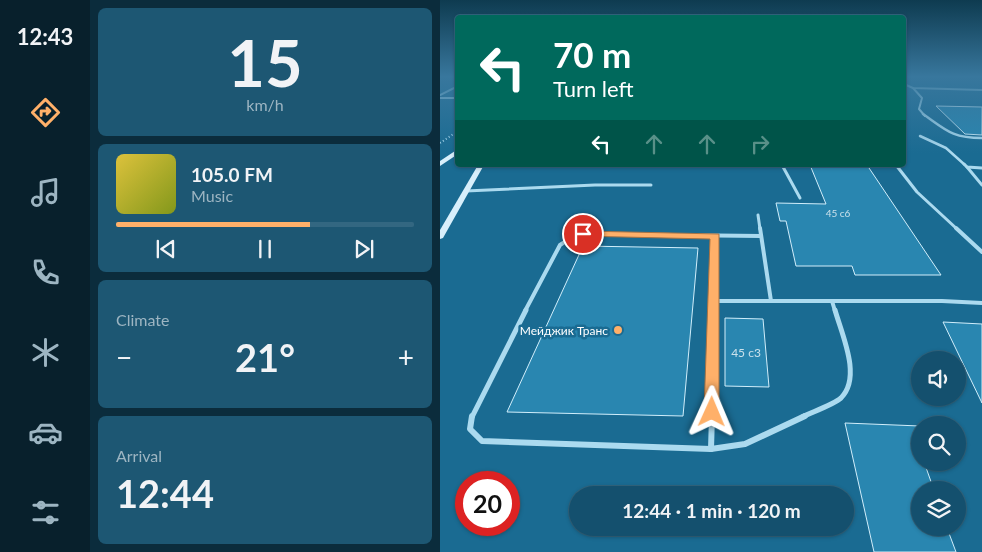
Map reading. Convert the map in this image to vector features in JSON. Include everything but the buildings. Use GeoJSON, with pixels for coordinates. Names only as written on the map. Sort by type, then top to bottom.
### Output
{"type":"FeatureCollection","features":[{"type":"Feature","properties":{"kind":"main road"},"geometry":{"type":"LineString","coordinates":[[440,164],[455,153]]}},
{"type":"Feature","properties":{"kind":"main road"},"geometry":{"type":"LineString","coordinates":[[440,236],[455,215],[465,192],[480,167]]}},
{"type":"Feature","properties":{"kind":"lane"},"geometry":{"type":"LineString","coordinates":[[921,102],[919,109],[921,113],[954,135],[964,138],[982,138]]}},
{"type":"Feature","properties":{"kind":"lane"},"geometry":{"type":"LineString","coordinates":[[920,136],[946,148],[967,167],[982,185]]}},
{"type":"Feature","properties":{"kind":"lane"},"geometry":{"type":"LineString","coordinates":[[783,167],[800,198]]}},
{"type":"Feature","properties":{"kind":"lane"},"geometry":{"type":"LineString","coordinates":[[898,167],[917,192],[982,252]]}},
{"type":"Feature","properties":{"kind":"lane"},"geometry":{"type":"LineString","coordinates":[[967,167],[982,168]]}},
{"type":"Feature","properties":{"kind":"lane"},"geometry":{"type":"LineString","coordinates":[[465,192],[595,185],[651,185]]}},
{"type":"Feature","properties":{"kind":"lane"},"geometry":{"type":"LineString","coordinates":[[758,215],[771,301]]}},
{"type":"Feature","properties":{"kind":"lane"},"geometry":{"type":"LineString","coordinates":[[761,236],[583,234],[566,240],[560,245],[473,412],[469,425],[472,434],[482,441],[711,448],[745,444],[840,399],[849,386],[852,372],[832,301]]}},
{"type":"Feature","properties":{"kind":"lane"},"geometry":{"type":"LineString","coordinates":[[711,448],[715,236]]}},
{"type":"Feature","properties":{"kind":"lane"},"geometry":{"type":"LineString","coordinates":[[714,300],[942,301],[982,303]]}},
{"type":"Feature","properties":{"kind":"path"},"geometry":{"type":"LineString","coordinates":[[440,143],[455,132]]}},
{"type":"Feature","properties":{"kind":"place","name":"Мейджик Транс"},"geometry":{"type":"Point","coordinates":[618,330]}},
{"type":"Feature","properties":{"kind":"route"},"geometry":{"type":"LineString","coordinates":[[583,234],[715,236],[712,412]]}}]}
